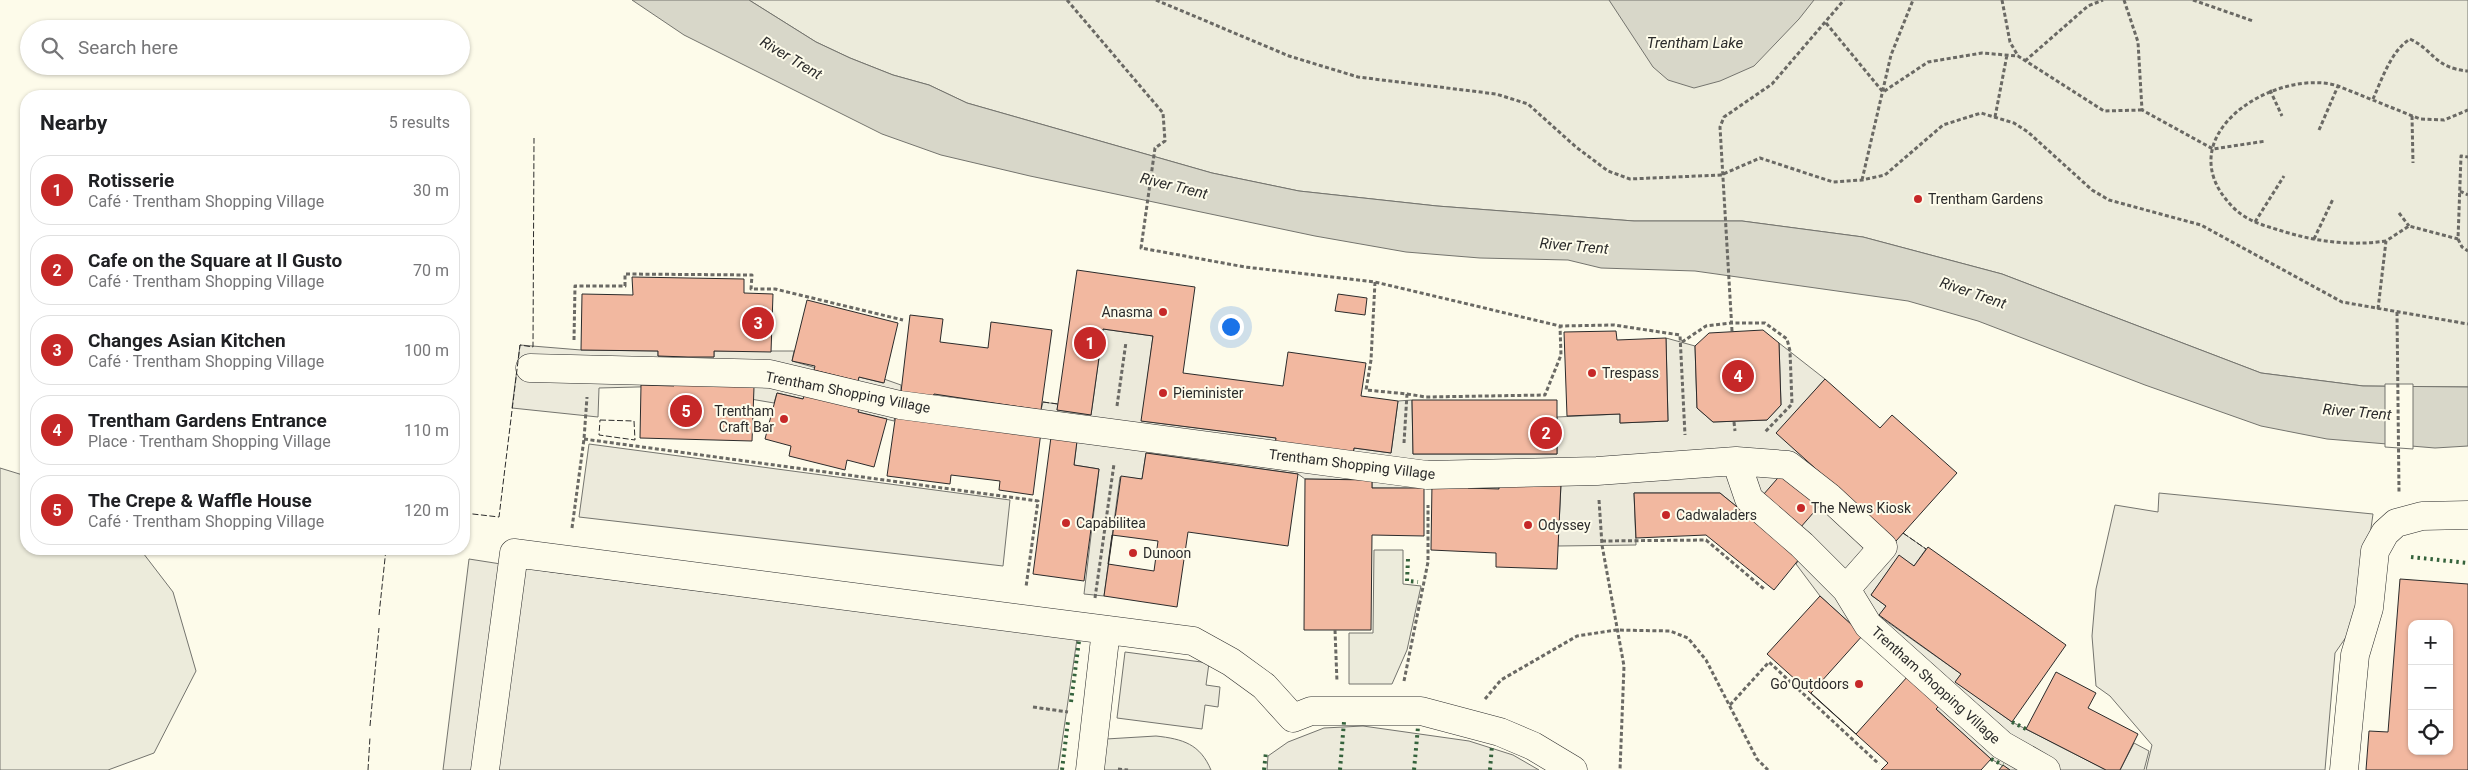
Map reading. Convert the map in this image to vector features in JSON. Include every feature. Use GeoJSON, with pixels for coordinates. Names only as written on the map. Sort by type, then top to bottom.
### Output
{"type":"FeatureCollection","features":[{"type":"Feature","properties":{"kind":"street","name":"Trentham Shopping Village"},"geometry":{"type":"LineString","coordinates":[[530,368],[770,374],[900,405],[1427,475],[1597,471],[1736,461],[1749,498],[1802,545],[1846,589],[1868,625],[2002,745],[2046,770]]}},
{"type":"Feature","properties":{"kind":"street"},"geometry":{"type":"LineString","coordinates":[[1736,461],[1788,465],[1829,497],[1883,547],[1846,589]]}},
{"type":"Feature","properties":{"kind":"street"},"geometry":{"type":"LineString","coordinates":[[2344,770],[2355,655],[2369,608],[2375,551],[2385,533],[2396,523],[2422,516],[2468,516]]}},
{"type":"Feature","properties":{"kind":"street"},"geometry":{"type":"LineString","coordinates":[[485,770],[514,553],[1193,641],[1231,662],[1264,686],[1292,718],[1311,711],[1421,711],[1500,732],[1533,746],[1572,770]]}},
{"type":"Feature","properties":{"kind":"street"},"geometry":{"type":"LineString","coordinates":[[1090,770],[1106,630]]}},
{"type":"Feature","properties":{"kind":"path"},"geometry":{"type":"LineString","coordinates":[[1067,0],[1163,113],[1165,141],[1155,148],[1141,248],[1245,267],[1375,282],[1560,326],[1624,327],[1680,335],[1686,465]]}},
{"type":"Feature","properties":{"kind":"path"},"geometry":{"type":"LineString","coordinates":[[1156,0],[1289,56],[1358,78],[1496,94],[1528,104],[1576,147],[1608,171],[1630,179],[1721,175],[1760,158],[1833,182],[1862,180],[1885,175],[1943,125],[1981,113],[2014,123],[2028,132],[2092,190],[2109,200],[2201,226],[2342,302],[2468,324]]}},
{"type":"Feature","properties":{"kind":"path"},"geometry":{"type":"LineString","coordinates":[[1732,331],[1725,188],[1721,175],[1720,127],[1724,117],[1772,84],[1844,0]]}},
{"type":"Feature","properties":{"kind":"path"},"geometry":{"type":"LineString","coordinates":[[1862,180],[1891,55],[1913,0]]}},
{"type":"Feature","properties":{"kind":"path"},"geometry":{"type":"LineString","coordinates":[[2002,0],[2010,42],[2018,56],[2104,111],[2142,110],[2212,148],[2266,142]]}},
{"type":"Feature","properties":{"kind":"path"},"geometry":{"type":"LineString","coordinates":[[2025,61],[2088,6],[2103,0]]}},
{"type":"Feature","properties":{"kind":"path"},"geometry":{"type":"LineString","coordinates":[[2124,0],[2138,42],[2142,110]]}},
{"type":"Feature","properties":{"kind":"path"},"geometry":{"type":"LineString","coordinates":[[2193,0],[2253,22]]}},
{"type":"Feature","properties":{"kind":"path"},"geometry":{"type":"LineString","coordinates":[[1826,23],[1883,92]]}},
{"type":"Feature","properties":{"kind":"path"},"geometry":{"type":"LineString","coordinates":[[2373,99],[2390,63],[2410,39],[2418,43],[2445,67],[2468,71]]}},
{"type":"Feature","properties":{"kind":"path"},"geometry":{"type":"LineString","coordinates":[[1883,92],[1928,62],[1982,53],[2018,56]]}},
{"type":"Feature","properties":{"kind":"path"},"geometry":{"type":"LineString","coordinates":[[1995,117],[2007,55]]}},
{"type":"Feature","properties":{"kind":"path"},"geometry":{"type":"LineString","coordinates":[[2409,226],[2386,241],[2347,243],[2314,240],[2255,222],[2235,210],[2215,183],[2212,148],[2220,131],[2232,116],[2248,102],[2270,90],[2308,82],[2325,82],[2338,86],[2420,119],[2444,120],[2462,115],[2468,110]]}},
{"type":"Feature","properties":{"kind":"path"},"geometry":{"type":"LineString","coordinates":[[2318,130],[2338,86]]}},
{"type":"Feature","properties":{"kind":"path"},"geometry":{"type":"LineString","coordinates":[[2270,90],[2282,116]]}},
{"type":"Feature","properties":{"kind":"path"},"geometry":{"type":"LineString","coordinates":[[2412,116],[2413,163]]}},
{"type":"Feature","properties":{"kind":"path"},"geometry":{"type":"LineString","coordinates":[[2468,157],[2461,156],[2458,239],[2462,247],[2468,251]]}},
{"type":"Feature","properties":{"kind":"path"},"geometry":{"type":"LineString","coordinates":[[2255,222],[2284,176]]}},
{"type":"Feature","properties":{"kind":"path"},"geometry":{"type":"LineString","coordinates":[[2460,191],[2468,195]]}},
{"type":"Feature","properties":{"kind":"path"},"geometry":{"type":"LineString","coordinates":[[2314,240],[2333,199]]}},
{"type":"Feature","properties":{"kind":"path"},"geometry":{"type":"LineString","coordinates":[[2399,213],[2409,226],[2458,239]]}},
{"type":"Feature","properties":{"kind":"path"},"geometry":{"type":"LineString","coordinates":[[2378,309],[2386,241]]}},
{"type":"Feature","properties":{"kind":"path"},"geometry":{"type":"LineString","coordinates":[[574,349],[575,286],[625,286],[625,274],[752,275],[751,289],[775,289],[903,320]]}},
{"type":"Feature","properties":{"kind":"path"},"geometry":{"type":"LineString","coordinates":[[1375,282],[1371,360],[1366,390],[1426,397],[1545,395],[1561,355],[1560,326]]}},
{"type":"Feature","properties":{"kind":"path"},"geometry":{"type":"LineString","coordinates":[[2397,312],[2399,342],[2399,463]]}},
{"type":"Feature","properties":{"kind":"path"},"geometry":{"type":"LineString","coordinates":[[1681,343],[1706,326],[1731,324],[1765,323],[1787,339],[1790,351],[1792,404],[1736,461]]}},
{"type":"Feature","properties":{"kind":"path"},"geometry":{"type":"LineString","coordinates":[[1095,595],[1126,342]]}},
{"type":"Feature","properties":{"kind":"path"},"geometry":{"type":"LineString","coordinates":[[1402,472],[1407,394]]}},
{"type":"Feature","properties":{"kind":"path"},"geometry":{"type":"LineString","coordinates":[[572,528],[586,416]]}},
{"type":"Feature","properties":{"kind":"path"},"geometry":{"type":"LineString","coordinates":[[584,439],[1038,501],[1026,587]]}},
{"type":"Feature","properties":{"kind":"path"},"geometry":{"type":"LineString","coordinates":[[1597,471],[1602,541],[1616,630],[1624,666],[1620,770]]}},
{"type":"Feature","properties":{"kind":"path"},"geometry":{"type":"LineString","coordinates":[[1404,685],[1428,562],[1428,497]]}},
{"type":"Feature","properties":{"kind":"path"},"geometry":{"type":"LineString","coordinates":[[1602,541],[1706,540],[1764,588]]}},
{"type":"Feature","properties":{"kind":"path"},"geometry":{"type":"LineString","coordinates":[[1335,630],[1337,691]]}},
{"type":"Feature","properties":{"kind":"path"},"geometry":{"type":"LineString","coordinates":[[1482,703],[1501,680],[1577,636],[1616,630],[1670,630],[1688,638],[1706,660],[1757,759],[1768,770]]}},
{"type":"Feature","properties":{"kind":"path"},"geometry":{"type":"LineString","coordinates":[[1730,705],[1769,662],[1879,764]]}},
{"type":"Feature","properties":{"kind":"path"},"geometry":{"type":"LineString","coordinates":[[1033,707],[1071,712]]}},
{"type":"Feature","properties":{"kind":"shaded area","name":"Trentham Gardens"},"geometry":{"type":"Polygon","coordinates":[[[749,0],[2468,0],[2468,387],[2363,386],[2261,373],[2002,274],[1863,237],[1742,221],[1634,221],[1437,206],[1299,191],[1212,173],[967,103],[929,85],[893,75],[816,42],[749,0]]]}},
{"type":"Feature","properties":{"kind":"shaded area"},"geometry":{"type":"Polygon","coordinates":[[[1103,329],[1153,336],[1142,421],[1276,438],[1275,445],[1353,455],[1354,448],[1391,453],[1398,401],[1412,400],[1413,454],[1557,454],[1557,417],[1620,414],[1620,423],[1668,421],[1666,338],[1695,346],[1697,408],[1713,422],[1767,420],[1781,405],[1779,343],[1825,379],[1777,433],[1895,541],[1903,533],[1926,549],[1914,566],[1899,556],[1871,595],[1886,606],[1879,616],[1961,674],[1956,682],[2012,722],[2106,770],[2010,770],[1991,759],[1936,709],[1940,705],[1820,596],[1796,564],[1800,559],[1720,493],[1634,493],[1636,545],[1558,546],[1561,484],[1499,481],[1499,489],[1372,488],[1372,480],[1305,479],[1298,474],[1146,453],[1142,479],[1120,477],[1104,596],[1084,594],[1099,469],[1074,465],[1077,441],[896,413],[894,421],[858,412],[859,408],[805,394],[803,399],[777,393],[774,403],[674,386],[599,388],[598,417],[512,408],[520,345],[581,350],[658,351],[658,356],[714,357],[714,351],[794,351],[792,361],[858,380],[859,377],[883,383],[884,379],[901,385],[901,391],[1041,410],[1043,402],[1058,404],[1057,410],[1091,415],[1103,329]]]}},
{"type":"Feature","properties":{"kind":"shaded area"},"geometry":{"type":"Polygon","coordinates":[[[589,444],[1010,500],[1003,566],[579,517],[589,444]]]}},
{"type":"Feature","properties":{"kind":"shaded area"},"geometry":{"type":"Polygon","coordinates":[[[0,468],[20,474],[20,555],[145,555],[173,592],[196,671],[154,753],[108,770],[0,770],[0,468]]]}},
{"type":"Feature","properties":{"kind":"shaded area"},"geometry":{"type":"Polygon","coordinates":[[[2159,493],[2373,514],[2358,620],[2335,653],[2325,770],[2146,770],[2152,745],[2110,696],[2096,686],[2092,636],[2096,589],[2115,505],[2158,512],[2159,493]]]}},
{"type":"Feature","properties":{"kind":"shaded area"},"geometry":{"type":"Polygon","coordinates":[[[1374,550],[1403,550],[1403,584],[1421,586],[1407,650],[1392,684],[1349,684],[1349,633],[1373,633],[1374,550]]]}},
{"type":"Feature","properties":{"kind":"shaded area"},"geometry":{"type":"Polygon","coordinates":[[[469,559],[552,572],[1077,639],[1058,770],[443,770],[469,559]]]}},
{"type":"Feature","properties":{"kind":"shaded area"},"geometry":{"type":"Polygon","coordinates":[[[1125,652],[1209,663],[1206,685],[1220,687],[1218,707],[1205,705],[1202,729],[1117,718],[1125,652]]]}},
{"type":"Feature","properties":{"kind":"shaded area"},"geometry":{"type":"Polygon","coordinates":[[[1363,726],[1469,741],[1513,755],[1539,770],[1267,770],[1268,756],[1288,742],[1324,728],[1363,726]]]}},
{"type":"Feature","properties":{"kind":"shaded area"},"geometry":{"type":"Polygon","coordinates":[[[1156,736],[1190,744],[1202,754],[1211,770],[1100,770],[1106,739],[1156,736]]]}},
{"type":"Feature","properties":{"kind":"shaded area"},"geometry":{"type":"Polygon","coordinates":[[[2134,743],[2149,751],[2144,770],[2120,770],[2134,743]]]}},
{"type":"Feature","properties":{"kind":"water","name":"River Trent"},"geometry":{"type":"Polygon","coordinates":[[[632,0],[749,0],[816,42],[893,75],[929,85],[967,103],[1212,173],[1299,191],[1437,206],[1634,221],[1742,221],[1863,237],[2002,274],[2261,373],[2363,386],[2468,387],[2468,446],[2435,448],[2327,439],[2261,426],[2145,385],[1978,321],[1908,301],[1695,271],[1601,268],[1568,260],[1480,258],[1406,252],[1315,236],[1030,176],[941,155],[882,134],[684,35],[632,0]]]}},
{"type":"Feature","properties":{"kind":"water","name":"Trentham Lake"},"geometry":{"type":"Polygon","coordinates":[[[1609,0],[1814,0],[1799,19],[1754,66],[1720,81],[1694,88],[1668,80],[1653,67],[1609,0]]]}},
{"type":"Feature","properties":{"kind":"pier"},"geometry":{"type":"Polygon","coordinates":[[[2385,384],[2413,384],[2413,449],[2385,447],[2385,384]]]}},
{"type":"Feature","properties":{"kind":"building"},"geometry":{"type":"Polygon","coordinates":[[[1077,270],[1195,287],[1183,373],[1283,386],[1288,352],[1366,363],[1361,396],[1398,401],[1391,453],[1354,448],[1353,455],[1275,445],[1276,438],[1141,421],[1153,336],[1103,329],[1091,415],[1057,410],[1077,270]]]}},
{"type":"Feature","properties":{"kind":"building"},"geometry":{"type":"Polygon","coordinates":[[[632,277],[744,279],[744,293],[773,294],[771,352],[714,351],[714,357],[688,357],[658,356],[658,351],[581,350],[582,294],[633,295],[632,277]]]}},
{"type":"Feature","properties":{"kind":"building"},"geometry":{"type":"Polygon","coordinates":[[[1338,294],[1367,298],[1365,315],[1335,311],[1338,294]]]}},
{"type":"Feature","properties":{"kind":"building"},"geometry":{"type":"Polygon","coordinates":[[[807,300],[898,323],[884,383],[859,377],[858,381],[814,370],[815,366],[792,361],[807,300]]]}},
{"type":"Feature","properties":{"kind":"building"},"geometry":{"type":"Polygon","coordinates":[[[910,315],[943,319],[940,342],[988,348],[991,322],[1052,330],[1041,410],[934,394],[933,396],[901,392],[910,315]]]}},
{"type":"Feature","properties":{"kind":"building"},"geometry":{"type":"Polygon","coordinates":[[[1763,330],[1779,343],[1781,405],[1767,420],[1713,422],[1697,408],[1695,346],[1709,333],[1763,330]]]}},
{"type":"Feature","properties":{"kind":"building"},"geometry":{"type":"Polygon","coordinates":[[[1616,331],[1617,340],[1666,338],[1668,421],[1620,423],[1620,414],[1567,416],[1564,332],[1616,331]]]}},
{"type":"Feature","properties":{"kind":"building"},"geometry":{"type":"Polygon","coordinates":[[[1825,379],[1880,428],[1892,415],[1957,473],[1896,541],[1776,433],[1825,379]]]}},
{"type":"Feature","properties":{"kind":"building"},"geometry":{"type":"Polygon","coordinates":[[[675,383],[754,387],[752,441],[640,438],[641,385],[674,386],[675,383]]]}},
{"type":"Feature","properties":{"kind":"building"},"geometry":{"type":"Polygon","coordinates":[[[777,393],[803,399],[805,394],[859,408],[858,412],[887,419],[874,467],[847,460],[845,470],[789,456],[791,446],[765,439],[777,393]]]}},
{"type":"Feature","properties":{"kind":"building"},"geometry":{"type":"Polygon","coordinates":[[[1412,400],[1557,400],[1557,454],[1413,454],[1412,400]]]}},
{"type":"Feature","properties":{"kind":"building"},"geometry":{"type":"Polygon","coordinates":[[[896,413],[1041,432],[1033,495],[999,490],[1000,481],[951,475],[950,484],[887,476],[896,413]]]}},
{"type":"Feature","properties":{"kind":"building"},"geometry":{"type":"Polygon","coordinates":[[[1051,437],[1077,441],[1074,465],[1099,469],[1084,581],[1033,574],[1051,437]]]}},
{"type":"Feature","properties":{"kind":"building"},"geometry":{"type":"Polygon","coordinates":[[[1146,453],[1298,474],[1288,546],[1188,532],[1177,607],[1104,596],[1121,476],[1142,479],[1146,453]]]}},
{"type":"Feature","properties":{"kind":"building"},"geometry":{"type":"Polygon","coordinates":[[[1784,471],[1821,504],[1800,528],[1763,495],[1784,471]]]}},
{"type":"Feature","properties":{"kind":"building"},"geometry":{"type":"Polygon","coordinates":[[[1305,479],[1372,480],[1372,488],[1424,488],[1424,536],[1372,535],[1371,630],[1304,630],[1305,479]]]}},
{"type":"Feature","properties":{"kind":"building"},"geometry":{"type":"Polygon","coordinates":[[[1499,481],[1561,483],[1557,569],[1496,567],[1496,553],[1431,550],[1432,483],[1468,483],[1468,488],[1499,489],[1499,481]]]}},
{"type":"Feature","properties":{"kind":"building"},"geometry":{"type":"Polygon","coordinates":[[[1634,493],[1720,493],[1800,558],[1774,590],[1706,535],[1636,538],[1634,493]]]}},
{"type":"Feature","properties":{"kind":"building","name":"Dunoon"},"geometry":{"type":"Polygon","coordinates":[[[1112,535],[1158,541],[1154,571],[1108,564],[1112,535]]]}},
{"type":"Feature","properties":{"kind":"building"},"geometry":{"type":"Polygon","coordinates":[[[1928,547],[2066,645],[2012,722],[1955,682],[1961,674],[1879,615],[1886,606],[1871,595],[1899,555],[1914,566],[1928,547]]]}},
{"type":"Feature","properties":{"kind":"building"},"geometry":{"type":"Polygon","coordinates":[[[2400,579],[2468,584],[2468,770],[2366,770],[2369,731],[2388,732],[2400,579]]]}},
{"type":"Feature","properties":{"kind":"building"},"geometry":{"type":"Polygon","coordinates":[[[1820,596],[1940,705],[1936,709],[1991,759],[1981,770],[1881,770],[1888,763],[1767,654],[1820,596]]]}},
{"type":"Feature","properties":{"kind":"building","name":"Go Outdoors"},"geometry":{"type":"Polygon","coordinates":[[[1863,635],[1908,676],[1856,734],[1811,693],[1863,635]]]}},
{"type":"Feature","properties":{"kind":"building"},"geometry":{"type":"Polygon","coordinates":[[[2056,672],[2096,693],[2088,708],[2138,734],[2120,770],[2106,770],[2026,729],[2056,672]]]}},
{"type":"Feature","properties":{"kind":"building"},"geometry":{"type":"Polygon","coordinates":[[[2003,765],[2010,770],[1999,770],[2003,765]]]}},
{"type":"Feature","properties":{"kind":"hedge"},"geometry":{"type":"LineString","coordinates":[[2411,557],[2468,563]]}},
{"type":"Feature","properties":{"kind":"hedge"},"geometry":{"type":"LineString","coordinates":[[1408,559],[1407,581],[1418,582]]}},
{"type":"Feature","properties":{"kind":"hedge"},"geometry":{"type":"LineString","coordinates":[[1071,702],[1079,641]]}},
{"type":"Feature","properties":{"kind":"hedge"},"geometry":{"type":"LineString","coordinates":[[1062,770],[1068,721]]}},
{"type":"Feature","properties":{"kind":"hedge"},"geometry":{"type":"LineString","coordinates":[[1340,770],[1344,722]]}},
{"type":"Feature","properties":{"kind":"hedge"},"geometry":{"type":"LineString","coordinates":[[2012,722],[2026,729]]}},
{"type":"Feature","properties":{"kind":"hedge"},"geometry":{"type":"LineString","coordinates":[[1414,770],[1418,727]]}},
{"type":"Feature","properties":{"kind":"hedge"},"geometry":{"type":"LineString","coordinates":[[1490,770],[1492,745]]}},
{"type":"Feature","properties":{"kind":"hedge"},"geometry":{"type":"LineString","coordinates":[[1264,770],[1266,752]]}},
{"type":"Feature","properties":{"kind":"hedge"},"geometry":{"type":"LineString","coordinates":[[1991,759],[2003,765]]}},
{"type":"Feature","properties":{"kind":"fence"},"geometry":{"type":"LineString","coordinates":[[470,514],[499,517],[520,345],[533,347],[534,138]]}},
{"type":"Feature","properties":{"kind":"fence"},"geometry":{"type":"LineString","coordinates":[[1043,402],[1058,404]]}},
{"type":"Feature","properties":{"kind":"fence"},"geometry":{"type":"LineString","coordinates":[[600,420],[634,421],[635,440],[599,435],[600,420]]}},
{"type":"Feature","properties":{"kind":"fence"},"geometry":{"type":"LineString","coordinates":[[1903,533],[1926,549]]}},
{"type":"Feature","properties":{"kind":"fence"},"geometry":{"type":"LineString","coordinates":[[379,615],[385,555]]}},
{"type":"Feature","properties":{"kind":"fence"},"geometry":{"type":"LineString","coordinates":[[370,726],[379,628]]}},
{"type":"Feature","properties":{"kind":"fence"},"geometry":{"type":"LineString","coordinates":[[368,770],[370,737]]}},
{"type":"Feature","properties":{"kind":"place","name":"Trentham Gardens"},"geometry":{"type":"Point","coordinates":[1918,199]}},
{"type":"Feature","properties":{"kind":"place","name":"Anasma"},"geometry":{"type":"Point","coordinates":[1163,312]}},
{"type":"Feature","properties":{"kind":"place","name":"Changes Asian Kitchen"},"geometry":{"type":"Point","coordinates":[758,323]}},
{"type":"Feature","properties":{"kind":"place","name":"Rotisserie"},"geometry":{"type":"Point","coordinates":[1090,343]}},
{"type":"Feature","properties":{"kind":"place","name":"Trespass"},"geometry":{"type":"Point","coordinates":[1592,373]}},
{"type":"Feature","properties":{"kind":"place","name":"Trentham Gardens Entrance"},"geometry":{"type":"Point","coordinates":[1738,376]}},
{"type":"Feature","properties":{"kind":"place","name":"Pieminister"},"geometry":{"type":"Point","coordinates":[1163,393]}},
{"type":"Feature","properties":{"kind":"place","name":"The Crepe & Waffle House"},"geometry":{"type":"Point","coordinates":[686,411]}},
{"type":"Feature","properties":{"kind":"place","name":"Trentham Craft Bar"},"geometry":{"type":"Point","coordinates":[784,419]}},
{"type":"Feature","properties":{"kind":"place","name":"Cafe on the Square at Il Gusto"},"geometry":{"type":"Point","coordinates":[1546,433]}},
{"type":"Feature","properties":{"kind":"place","name":"The News Kiosk"},"geometry":{"type":"Point","coordinates":[1801,508]}},
{"type":"Feature","properties":{"kind":"place","name":"Cadwaladers"},"geometry":{"type":"Point","coordinates":[1666,515]}},
{"type":"Feature","properties":{"kind":"place","name":"Capabilitea"},"geometry":{"type":"Point","coordinates":[1066,523]}},
{"type":"Feature","properties":{"kind":"place","name":"Odyssey"},"geometry":{"type":"Point","coordinates":[1528,525]}},
{"type":"Feature","properties":{"kind":"place","name":"Dunoon"},"geometry":{"type":"Point","coordinates":[1133,553]}},
{"type":"Feature","properties":{"kind":"place","name":"Go Outdoors"},"geometry":{"type":"Point","coordinates":[1859,684]}}]}
